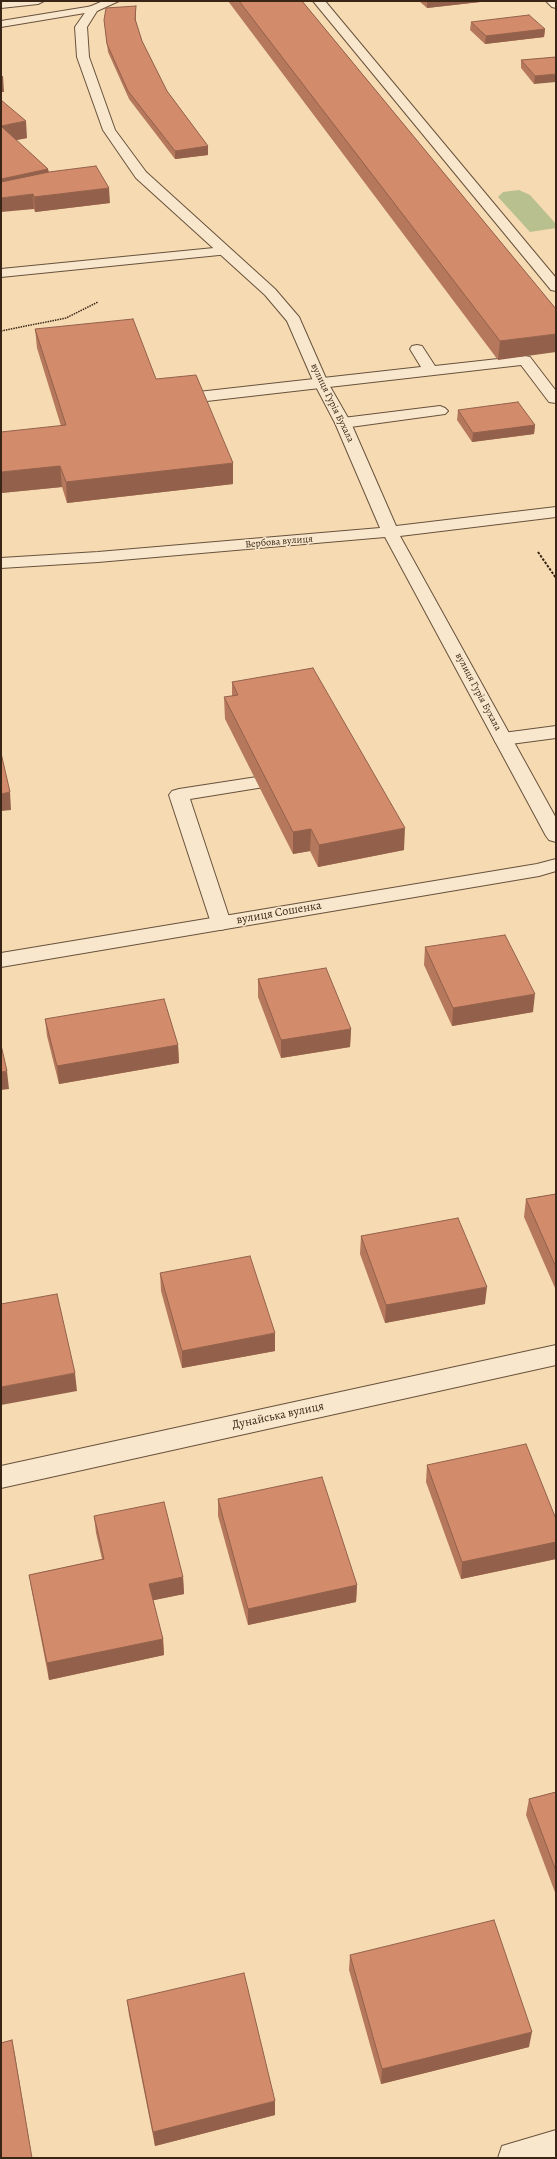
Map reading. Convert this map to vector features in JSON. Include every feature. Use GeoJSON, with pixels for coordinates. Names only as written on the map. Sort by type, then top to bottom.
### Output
{"type":"FeatureCollection","features":[{"type":"Feature","properties":{"kind":"street"},"geometry":{"type":"LineString","coordinates":[[1,5],[38,1]]}},
{"type":"Feature","properties":{"kind":"street"},"geometry":{"type":"LineString","coordinates":[[1,24],[94,9],[113,1]]}},
{"type":"Feature","properties":{"kind":"street"},"geometry":{"type":"LineString","coordinates":[[319,1],[556,287]]}},
{"type":"Feature","properties":{"kind":"street"},"geometry":{"type":"LineString","coordinates":[[552,1],[556,5]]}},
{"type":"Feature","properties":{"kind":"street"},"geometry":{"type":"LineString","coordinates":[[59,2],[94,9]]}},
{"type":"Feature","properties":{"kind":"street","name":"вулиця Гурія Бухала"},"geometry":{"type":"LineString","coordinates":[[94,9],[82,27],[83,57],[109,130],[140,175],[270,292],[294,320],[321,383],[343,423],[390,532],[556,836]]}},
{"type":"Feature","properties":{"kind":"street"},"geometry":{"type":"LineString","coordinates":[[1,273],[224,251]]}},
{"type":"Feature","properties":{"kind":"street"},"geometry":{"type":"LineString","coordinates":[[417,349],[430,370]]}},
{"type":"Feature","properties":{"kind":"street"},"geometry":{"type":"LineString","coordinates":[[198,397],[525,360],[554,399]]}},
{"type":"Feature","properties":{"kind":"street"},"geometry":{"type":"LineString","coordinates":[[343,423],[440,411]]}},
{"type":"Feature","properties":{"kind":"street","name":"Вербова вулиця"},"geometry":{"type":"LineString","coordinates":[[1,563],[98,557],[390,532],[556,512]]}},
{"type":"Feature","properties":{"kind":"street"},"geometry":{"type":"LineString","coordinates":[[503,739],[556,732]]}},
{"type":"Feature","properties":{"kind":"street"},"geometry":{"type":"LineString","coordinates":[[221,923],[179,795],[257,783]]}},
{"type":"Feature","properties":{"kind":"street","name":"вулиця Сошенка"},"geometry":{"type":"LineString","coordinates":[[1,960],[539,870],[556,865]]}},
{"type":"Feature","properties":{"kind":"street","name":"Дунайська вулиця"},"geometry":{"type":"LineString","coordinates":[[1,1477],[556,1355]]}},
{"type":"Feature","properties":{"kind":"street"},"geometry":{"type":"LineString","coordinates":[[514,2158],[556,2146]]}},
{"type":"Feature","properties":{"kind":"green space"},"geometry":{"type":"Polygon","coordinates":[[[519,190],[530,195],[556,224],[556,228],[530,232],[498,197],[503,192],[519,190]]]}},
{"type":"Feature","properties":{"kind":"building"},"geometry":{"type":"Polygon","coordinates":[[[239,1],[302,1],[556,309],[556,334],[500,341],[239,1]]]}},
{"type":"Feature","properties":{"kind":"building"},"geometry":{"type":"Polygon","coordinates":[[[136,6],[135,19],[142,41],[167,91],[208,146],[175,151],[128,91],[107,44],[104,20],[106,8],[136,6]]]}},
{"type":"Feature","properties":{"kind":"building"},"geometry":{"type":"Polygon","coordinates":[[[529,15],[545,29],[486,36],[471,22],[529,15]]]}},
{"type":"Feature","properties":{"kind":"building"},"geometry":{"type":"Polygon","coordinates":[[[556,57],[556,74],[535,76],[521,60],[556,57]]]}},
{"type":"Feature","properties":{"kind":"building"},"geometry":{"type":"Polygon","coordinates":[[[1,100],[26,121],[1,126],[1,100]]]}},
{"type":"Feature","properties":{"kind":"building"},"geometry":{"type":"Polygon","coordinates":[[[1,126],[48,169],[1,179],[1,126]]]}},
{"type":"Feature","properties":{"kind":"building"},"geometry":{"type":"Polygon","coordinates":[[[96,166],[109,188],[34,197],[33,194],[1,198],[1,182],[49,172],[96,166]]]}},
{"type":"Feature","properties":{"kind":"building"},"geometry":{"type":"Polygon","coordinates":[[[133,319],[156,379],[196,375],[233,463],[66,482],[60,466],[1,472],[1,432],[66,425],[35,329],[133,319]]]}},
{"type":"Feature","properties":{"kind":"building"},"geometry":{"type":"Polygon","coordinates":[[[518,402],[535,425],[473,433],[458,410],[518,402]]]}},
{"type":"Feature","properties":{"kind":"building"},"geometry":{"type":"Polygon","coordinates":[[[313,668],[405,828],[319,845],[311,829],[293,832],[224,697],[238,695],[232,682],[313,668]]]}},
{"type":"Feature","properties":{"kind":"building"},"geometry":{"type":"Polygon","coordinates":[[[1,753],[10,792],[1,794],[1,753]]]}},
{"type":"Feature","properties":{"kind":"building"},"geometry":{"type":"Polygon","coordinates":[[[505,935],[535,994],[453,1008],[425,947],[505,935]]]}},
{"type":"Feature","properties":{"kind":"building"},"geometry":{"type":"Polygon","coordinates":[[[326,968],[351,1029],[281,1040],[258,979],[326,968]]]}},
{"type":"Feature","properties":{"kind":"building"},"geometry":{"type":"Polygon","coordinates":[[[164,999],[178,1045],[57,1066],[45,1019],[164,999]]]}},
{"type":"Feature","properties":{"kind":"building"},"geometry":{"type":"Polygon","coordinates":[[[1,1045],[7,1071],[1,1072],[1,1045]]]}},
{"type":"Feature","properties":{"kind":"building"},"geometry":{"type":"Polygon","coordinates":[[[556,1194],[556,1267],[526,1199],[556,1194]]]}},
{"type":"Feature","properties":{"kind":"building"},"geometry":{"type":"Polygon","coordinates":[[[458,1218],[487,1287],[386,1305],[361,1236],[458,1218]]]}},
{"type":"Feature","properties":{"kind":"building"},"geometry":{"type":"Polygon","coordinates":[[[250,1256],[275,1333],[182,1351],[160,1273],[250,1256]]]}},
{"type":"Feature","properties":{"kind":"building"},"geometry":{"type":"Polygon","coordinates":[[[57,1294],[75,1373],[1,1387],[1,1304],[57,1294]]]}},
{"type":"Feature","properties":{"kind":"building"},"geometry":{"type":"Polygon","coordinates":[[[526,1444],[556,1519],[556,1542],[462,1562],[427,1465],[526,1444]]]}},
{"type":"Feature","properties":{"kind":"building"},"geometry":{"type":"Polygon","coordinates":[[[322,1477],[357,1585],[248,1609],[218,1499],[322,1477]]]}},
{"type":"Feature","properties":{"kind":"building"},"geometry":{"type":"Polygon","coordinates":[[[164,1502],[183,1577],[149,1584],[163,1639],[47,1663],[29,1575],[104,1559],[94,1516],[164,1502]]]}},
{"type":"Feature","properties":{"kind":"building"},"geometry":{"type":"Polygon","coordinates":[[[556,1792],[556,1871],[529,1799],[556,1792]]]}},
{"type":"Feature","properties":{"kind":"building"},"geometry":{"type":"Polygon","coordinates":[[[494,1920],[532,2032],[382,2069],[350,1955],[494,1920]]]}},
{"type":"Feature","properties":{"kind":"building"},"geometry":{"type":"Polygon","coordinates":[[[244,1973],[275,2101],[153,2132],[127,2000],[244,1973]]]}},
{"type":"Feature","properties":{"kind":"building"},"geometry":{"type":"Polygon","coordinates":[[[12,2040],[32,2158],[1,2158],[1,2043],[12,2040]]]}}]}
